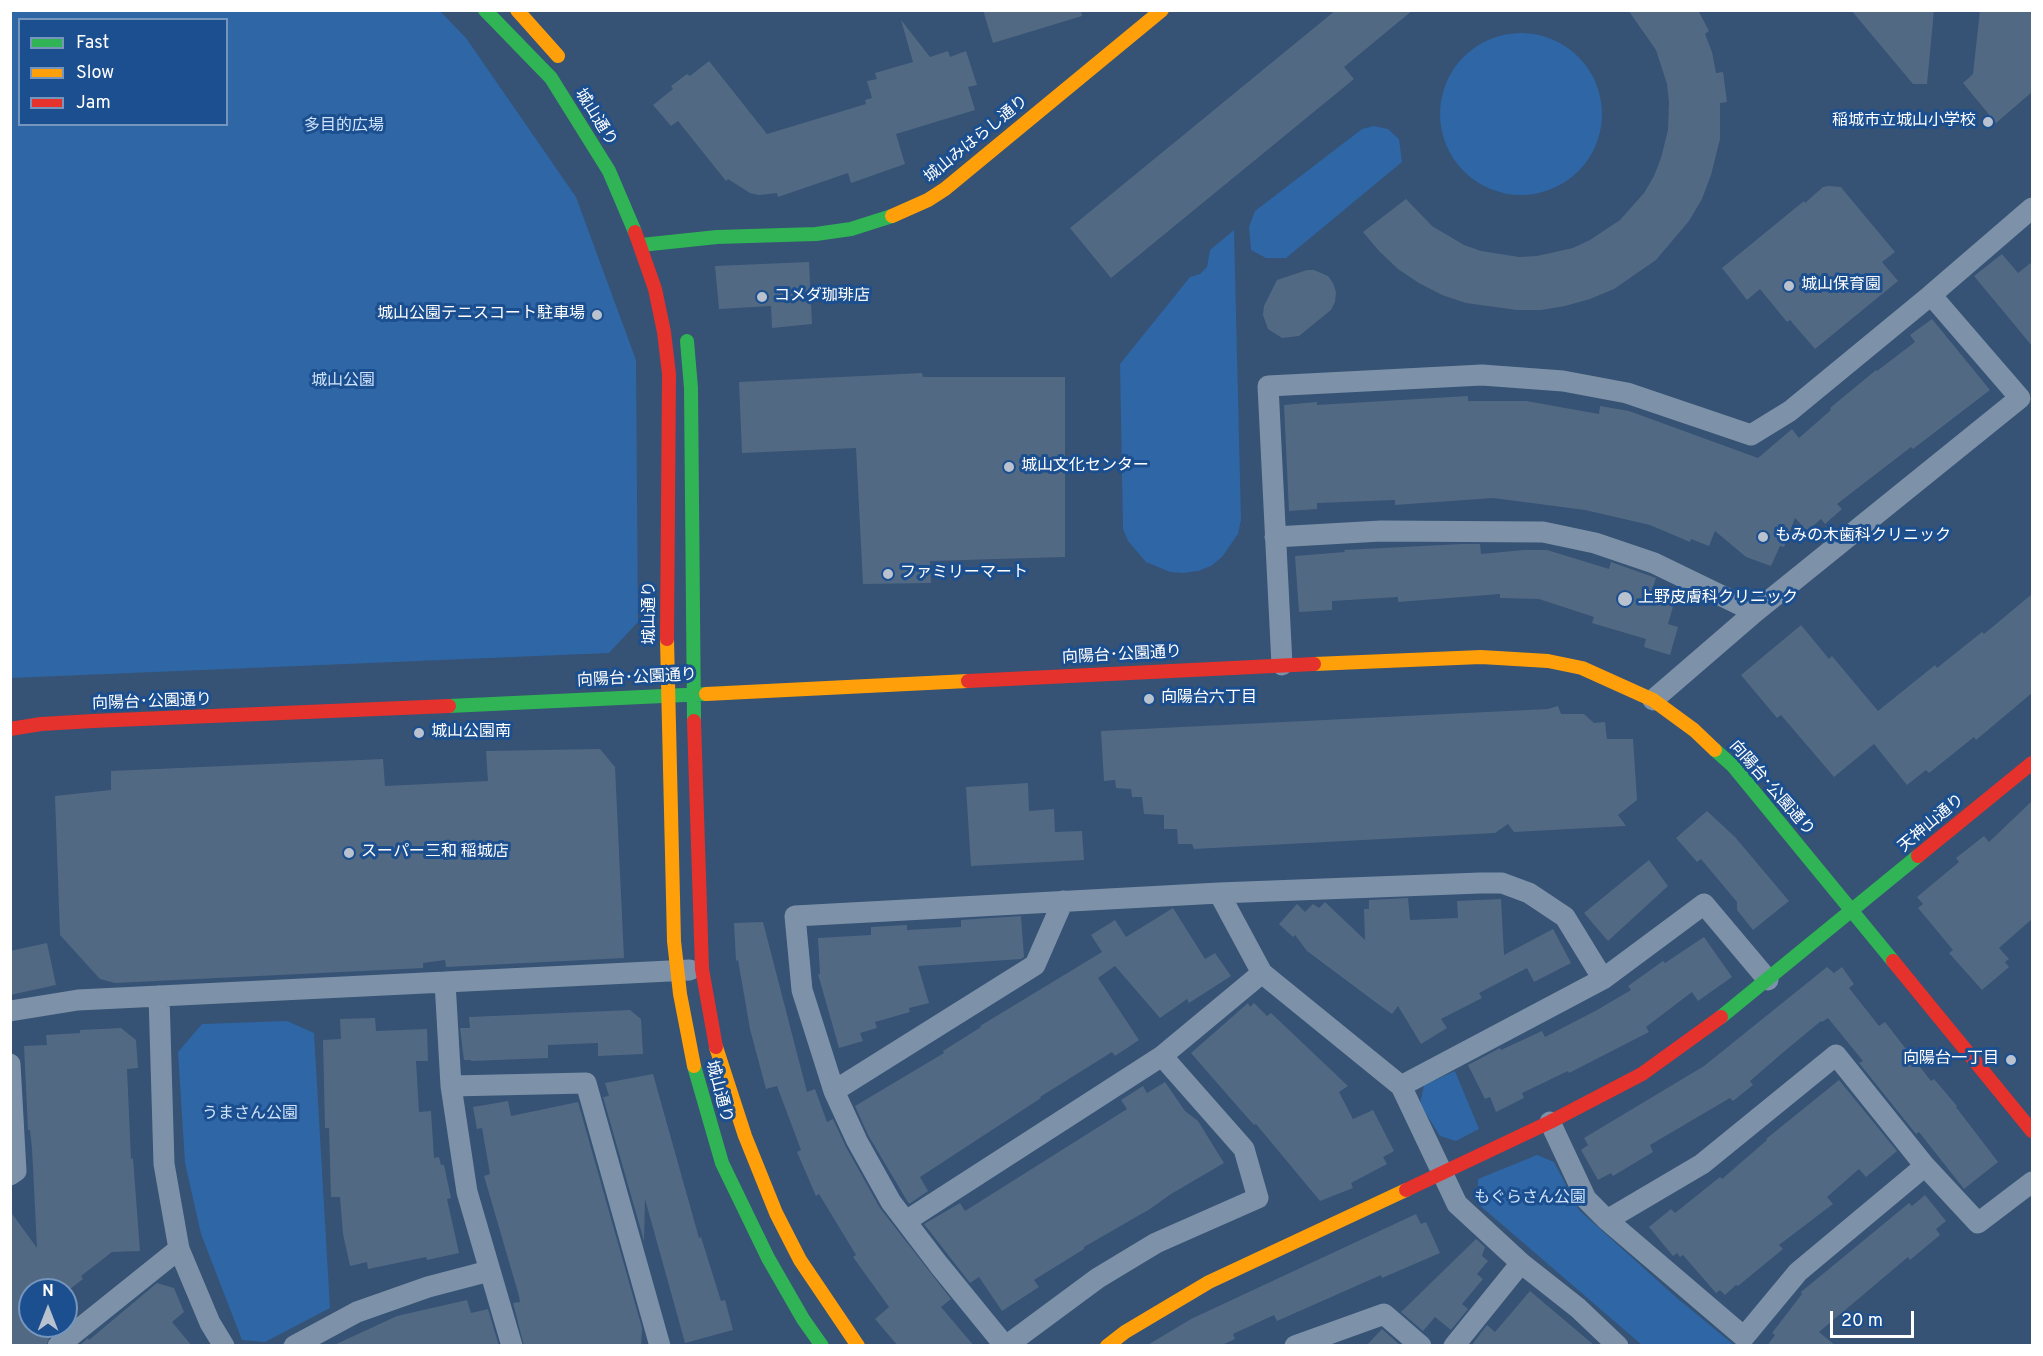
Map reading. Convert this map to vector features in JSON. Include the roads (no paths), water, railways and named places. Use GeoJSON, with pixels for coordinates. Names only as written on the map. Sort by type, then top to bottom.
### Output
{"type":"FeatureCollection","features":[{"type":"Feature","properties":{"kind":"street","name":"城山通り"},"geometry":{"type":"LineString","coordinates":[[485,10],[550,78],[609,171],[641,245],[655,290],[664,332],[669,374],[668,694],[671,870],[677,971],[690,1049],[704,1106],[722,1163],[768,1258],[803,1319],[822,1346]]}},
{"type":"Feature","properties":{"kind":"street"},"geometry":{"type":"LineString","coordinates":[[517,10],[565,64],[550,78]]}},
{"type":"Feature","properties":{"kind":"street","name":"城山みはらし通り"},"geometry":{"type":"LineString","coordinates":[[641,245],[717,237],[816,234],[851,229],[882,221],[945,189],[1162,10]]}},
{"type":"Feature","properties":{"kind":"street"},"geometry":{"type":"LineString","coordinates":[[1282,665],[1268,386],[1482,375],[1563,381],[1627,393],[1751,435],[1790,411],[2032,208]]}},
{"type":"Feature","properties":{"kind":"street"},"geometry":{"type":"LineString","coordinates":[[1653,700],[1755,612],[2026,394],[1931,295]]}},
{"type":"Feature","properties":{"kind":"street","name":"城山通り"},"geometry":{"type":"LineString","coordinates":[[686,330],[691,388],[696,816],[702,969],[715,1044],[745,1136],[776,1213],[800,1260],[858,1346]]}},
{"type":"Feature","properties":{"kind":"street"},"geometry":{"type":"LineString","coordinates":[[1275,537],[1381,531],[1543,532],[1595,543],[1654,564],[1755,612]]}},
{"type":"Feature","properties":{"kind":"street","name":"向陽台･公園通り"},"geometry":{"type":"LineString","coordinates":[[10,729],[41,724],[93,721],[395,709],[1282,665],[1480,657],[1548,661],[1582,668],[1653,700],[1694,730],[1733,766],[2032,1131]]}},
{"type":"Feature","properties":{"kind":"street","name":"天神山通り"},"geometry":{"type":"LineString","coordinates":[[1107,1346],[1125,1332],[1209,1282],[1550,1122],[1642,1074],[1690,1041],[1768,980],[2032,763]]}},
{"type":"Feature","properties":{"kind":"street"},"geometry":{"type":"LineString","coordinates":[[1162,1056],[1244,1149],[1258,1198],[1156,1243],[1098,1278],[1006,1346],[939,1265],[891,1202],[857,1141],[834,1091],[802,990],[795,915],[1219,893],[1503,884],[1529,893],[1565,917],[1603,979]]}},
{"type":"Feature","properties":{"kind":"street"},"geometry":{"type":"LineString","coordinates":[[1219,893],[1262,973],[1401,1086],[1457,1204],[1521,1263],[1578,1308],[1617,1346]]}},
{"type":"Feature","properties":{"kind":"street"},"geometry":{"type":"LineString","coordinates":[[834,1091],[1035,965],[1063,901]]}},
{"type":"Feature","properties":{"kind":"street"},"geometry":{"type":"LineString","coordinates":[[1401,1086],[1603,979],[1704,904],[1768,980]]}},
{"type":"Feature","properties":{"kind":"street"},"geometry":{"type":"LineString","coordinates":[[10,1011],[78,1000],[702,969]]}},
{"type":"Feature","properties":{"kind":"street"},"geometry":{"type":"LineString","coordinates":[[906,1221],[1162,1056],[1262,973]]}},
{"type":"Feature","properties":{"kind":"street"},"geometry":{"type":"LineString","coordinates":[[445,982],[451,1086],[468,1192],[512,1346]]}},
{"type":"Feature","properties":{"kind":"street"},"geometry":{"type":"LineString","coordinates":[[159,996],[164,1164],[179,1249],[210,1323],[224,1346]]}},
{"type":"Feature","properties":{"kind":"street"},"geometry":{"type":"LineString","coordinates":[[1607,1220],[1702,1164],[1836,1055],[1925,1166],[1978,1223],[2032,1182]]}},
{"type":"Feature","properties":{"kind":"street"},"geometry":{"type":"LineString","coordinates":[[10,1064],[16,1172],[10,1175]]}},
{"type":"Feature","properties":{"kind":"street"},"geometry":{"type":"LineString","coordinates":[[451,1086],[586,1083],[660,1346]]}},
{"type":"Feature","properties":{"kind":"street"},"geometry":{"type":"LineString","coordinates":[[1550,1122],[1586,1199],[1607,1220],[1744,1337],[1798,1272],[1925,1166]]}},
{"type":"Feature","properties":{"kind":"street"},"geometry":{"type":"LineString","coordinates":[[58,1346],[179,1249]]}},
{"type":"Feature","properties":{"kind":"street"},"geometry":{"type":"LineString","coordinates":[[1454,1346],[1521,1263]]}},
{"type":"Feature","properties":{"kind":"street"},"geometry":{"type":"LineString","coordinates":[[294,1346],[357,1312],[428,1287],[489,1271]]}},
{"type":"Feature","properties":{"kind":"street"},"geometry":{"type":"LineString","coordinates":[[1294,1346],[1384,1314],[1421,1346]]}},
{"type":"Feature","properties":{"kind":"place","name":"稲城市立城山小学校"},"geometry":{"type":"Point","coordinates":[1988,122]}},
{"type":"Feature","properties":{"kind":"place","name":"城山保育園"},"geometry":{"type":"Point","coordinates":[1789,286]}},
{"type":"Feature","properties":{"kind":"place","name":"コメダ珈琲店"},"geometry":{"type":"Point","coordinates":[762,297]}},
{"type":"Feature","properties":{"kind":"place","name":"城山公園テニスコート駐車場"},"geometry":{"type":"Point","coordinates":[597,315]}},
{"type":"Feature","properties":{"kind":"place","name":"城山文化センター"},"geometry":{"type":"Point","coordinates":[1009,467]}},
{"type":"Feature","properties":{"kind":"place","name":"もみの木歯科クリニック"},"geometry":{"type":"Point","coordinates":[1763,537]}},
{"type":"Feature","properties":{"kind":"place","name":"ファミリーマート"},"geometry":{"type":"Point","coordinates":[888,574]}},
{"type":"Feature","properties":{"kind":"place","name":"上野皮膚科クリニック"},"geometry":{"type":"Point","coordinates":[1625,599]}},
{"type":"Feature","properties":{"kind":"place","name":"向陽台六丁目"},"geometry":{"type":"Point","coordinates":[1149,699]}},
{"type":"Feature","properties":{"kind":"place","name":"城山公園南"},"geometry":{"type":"Point","coordinates":[419,733]}},
{"type":"Feature","properties":{"kind":"place","name":"スーパー三和 稲城店"},"geometry":{"type":"Point","coordinates":[349,853]}},
{"type":"Feature","properties":{"kind":"place","name":"向陽台一丁目"},"geometry":{"type":"Point","coordinates":[2011,1060]}},
{"type":"Feature","properties":{"kind":"park label","name":"多目的広場"},"geometry":{"type":"Point","coordinates":[344,127]}},
{"type":"Feature","properties":{"kind":"park label","name":"城山公園"},"geometry":{"type":"Point","coordinates":[343,382]}},
{"type":"Feature","properties":{"kind":"park label","name":"うまさん公園"},"geometry":{"type":"Point","coordinates":[250,1115]}},
{"type":"Feature","properties":{"kind":"park label","name":"もぐらさん公園"},"geometry":{"type":"Point","coordinates":[1530,1199]}}]}
